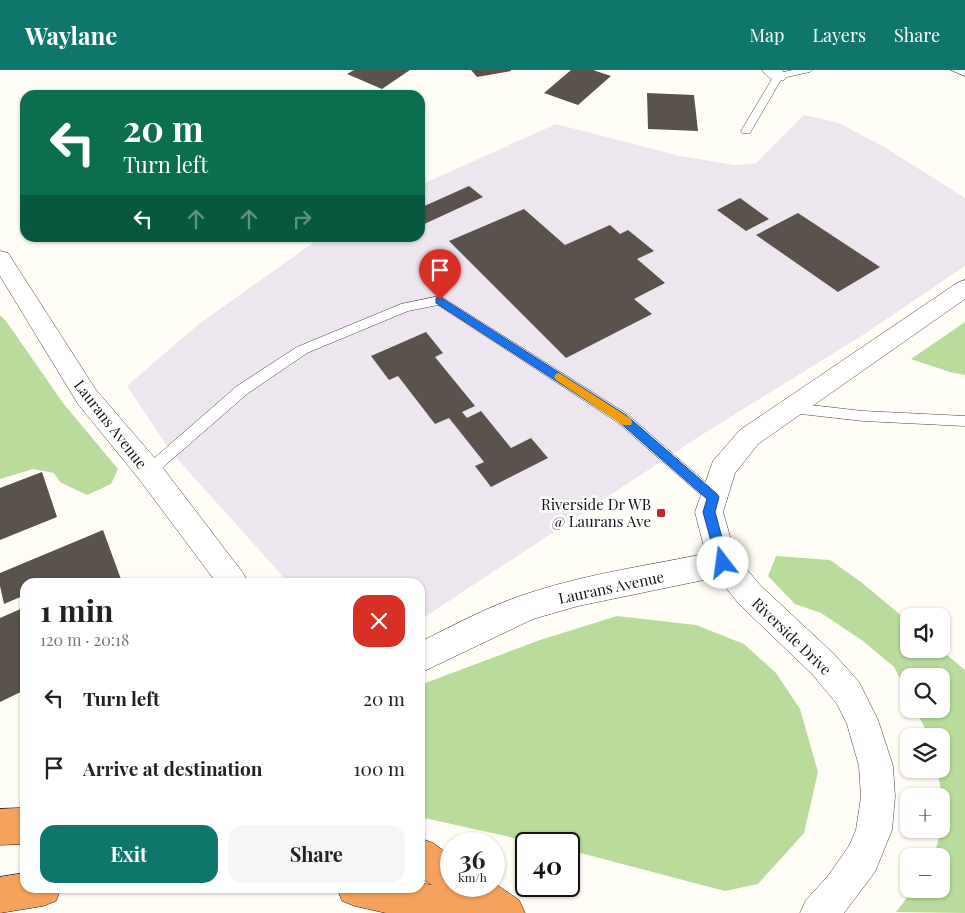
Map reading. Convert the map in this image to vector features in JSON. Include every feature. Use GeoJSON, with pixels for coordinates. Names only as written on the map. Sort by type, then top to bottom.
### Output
{"type":"FeatureCollection","features":[{"type":"Feature","properties":{"kind":"highway"},"geometry":{"type":"LineString","coordinates":[[0,827],[20,826]]}},
{"type":"Feature","properties":{"kind":"highway"},"geometry":{"type":"LineString","coordinates":[[425,859],[440,870]]}},
{"type":"Feature","properties":{"kind":"highway"},"geometry":{"type":"LineString","coordinates":[[0,896],[20,892]]}},
{"type":"Feature","properties":{"kind":"highway"},"geometry":{"type":"LineString","coordinates":[[379,893],[474,913]]}},
{"type":"Feature","properties":{"kind":"highway"},"geometry":{"type":"LineString","coordinates":[[482,897],[506,913]]}},
{"type":"Feature","properties":{"kind":"street","name":"Laurans Avenue"},"geometry":{"type":"LineString","coordinates":[[0,258],[87,397],[149,470],[230,578]]}},
{"type":"Feature","properties":{"kind":"street","name":"Riverside Drive"},"geometry":{"type":"LineString","coordinates":[[819,913],[841,890],[862,859],[874,830],[878,797],[876,766],[871,746],[862,720],[848,694],[823,664],[750,595],[723,563],[709,512],[723,469],[749,437],[965,288]]}},
{"type":"Feature","properties":{"kind":"street","name":"Laurans Avenue"},"geometry":{"type":"LineString","coordinates":[[425,656],[529,607],[590,589],[680,573],[723,563]]}},
{"type":"Feature","properties":{"kind":"lane"},"geometry":{"type":"LineString","coordinates":[[746,132],[774,73],[805,70]]}},
{"type":"Feature","properties":{"kind":"lane"},"geometry":{"type":"LineString","coordinates":[[956,70],[965,73]]}},
{"type":"Feature","properties":{"kind":"lane"},"geometry":{"type":"LineString","coordinates":[[149,470],[242,390],[302,350],[405,306],[440,300],[622,418],[713,497]]}},
{"type":"Feature","properties":{"kind":"lane"},"geometry":{"type":"LineString","coordinates":[[792,408],[863,416],[965,421]]}},
{"type":"Feature","properties":{"kind":"shaded area"},"geometry":{"type":"Polygon","coordinates":[[[804,115],[839,123],[886,148],[965,198],[965,266],[863,335],[703,434],[425,617],[425,578],[284,578],[171,452],[127,386],[200,323],[314,242],[425,242],[425,183],[556,124],[680,156],[735,165],[756,163],[804,115]]]}},
{"type":"Feature","properties":{"kind":"green space"},"geometry":{"type":"Polygon","coordinates":[[[0,315],[63,403],[118,469],[111,484],[87,495],[60,482],[54,473],[33,469],[0,479],[0,315]]]}},
{"type":"Feature","properties":{"kind":"green space"},"geometry":{"type":"Polygon","coordinates":[[[965,322],[965,375],[911,359],[965,322]]]}},
{"type":"Feature","properties":{"kind":"green space"},"geometry":{"type":"Polygon","coordinates":[[[776,556],[830,560],[861,582],[900,614],[900,658],[950,657],[965,670],[965,913],[896,912],[907,898],[950,898],[950,848],[936,848],[939,838],[950,838],[950,788],[940,788],[938,778],[950,778],[950,728],[925,728],[920,718],[950,718],[950,668],[900,668],[900,679],[894,667],[863,641],[821,613],[795,604],[768,576],[776,556]]]}},
{"type":"Feature","properties":{"kind":"green space"},"geometry":{"type":"Polygon","coordinates":[[[617,616],[696,625],[744,644],[776,673],[800,709],[818,772],[804,833],[758,884],[725,891],[580,853],[580,832],[515,832],[515,838],[505,836],[505,832],[487,832],[425,818],[425,683],[540,640],[617,616]]]}},
{"type":"Feature","properties":{"kind":"building"},"geometry":{"type":"Polygon","coordinates":[[[354,70],[410,70],[382,89],[347,74],[354,70]]]}},
{"type":"Feature","properties":{"kind":"building"},"geometry":{"type":"Polygon","coordinates":[[[471,70],[511,70],[511,71],[477,77],[471,70]]]}},
{"type":"Feature","properties":{"kind":"building"},"geometry":{"type":"Polygon","coordinates":[[[571,70],[593,70],[611,76],[578,105],[544,93],[571,70]]]}},
{"type":"Feature","properties":{"kind":"building"},"geometry":{"type":"Polygon","coordinates":[[[647,93],[694,95],[698,131],[648,129],[647,93]]]}},
{"type":"Feature","properties":{"kind":"building"},"geometry":{"type":"Polygon","coordinates":[[[469,186],[483,197],[425,224],[425,206],[469,186]]]}},
{"type":"Feature","properties":{"kind":"building"},"geometry":{"type":"Polygon","coordinates":[[[740,198],[769,219],[746,231],[717,210],[740,198]]]}},
{"type":"Feature","properties":{"kind":"building"},"geometry":{"type":"Polygon","coordinates":[[[524,209],[565,245],[610,225],[620,234],[628,230],[654,251],[637,259],[665,283],[634,299],[652,314],[566,358],[449,241],[524,209]]]}},
{"type":"Feature","properties":{"kind":"building"},"geometry":{"type":"Polygon","coordinates":[[[798,213],[880,267],[838,292],[756,235],[798,213]]]}},
{"type":"Feature","properties":{"kind":"building"},"geometry":{"type":"Polygon","coordinates":[[[426,332],[443,353],[435,357],[475,406],[462,412],[467,418],[481,411],[511,448],[531,438],[548,458],[491,487],[475,466],[484,462],[449,418],[435,424],[398,376],[389,380],[371,356],[426,332]]]}},
{"type":"Feature","properties":{"kind":"building"},"geometry":{"type":"Polygon","coordinates":[[[42,472],[57,517],[0,540],[0,488],[42,472]]]}},
{"type":"Feature","properties":{"kind":"building"},"geometry":{"type":"Polygon","coordinates":[[[103,530],[121,578],[20,578],[20,597],[4,604],[0,586],[0,573],[103,530]]]}},
{"type":"Feature","properties":{"kind":"building"},"geometry":{"type":"Polygon","coordinates":[[[20,609],[20,692],[0,702],[0,618],[20,609]]]}},
{"type":"Feature","properties":{"kind":"slow traffic"},"geometry":{"type":"LineString","coordinates":[[559,377],[627,422]]}},
{"type":"Feature","properties":{"kind":"place","name":"Riverside Dr WB @ Laurans Ave"},"geometry":{"type":"Point","coordinates":[661,513]}},
{"type":"Feature","properties":{"kind":"route"},"geometry":{"type":"LineString","coordinates":[[440,300],[622,418],[713,497],[709,512],[723,563]]}}]}
